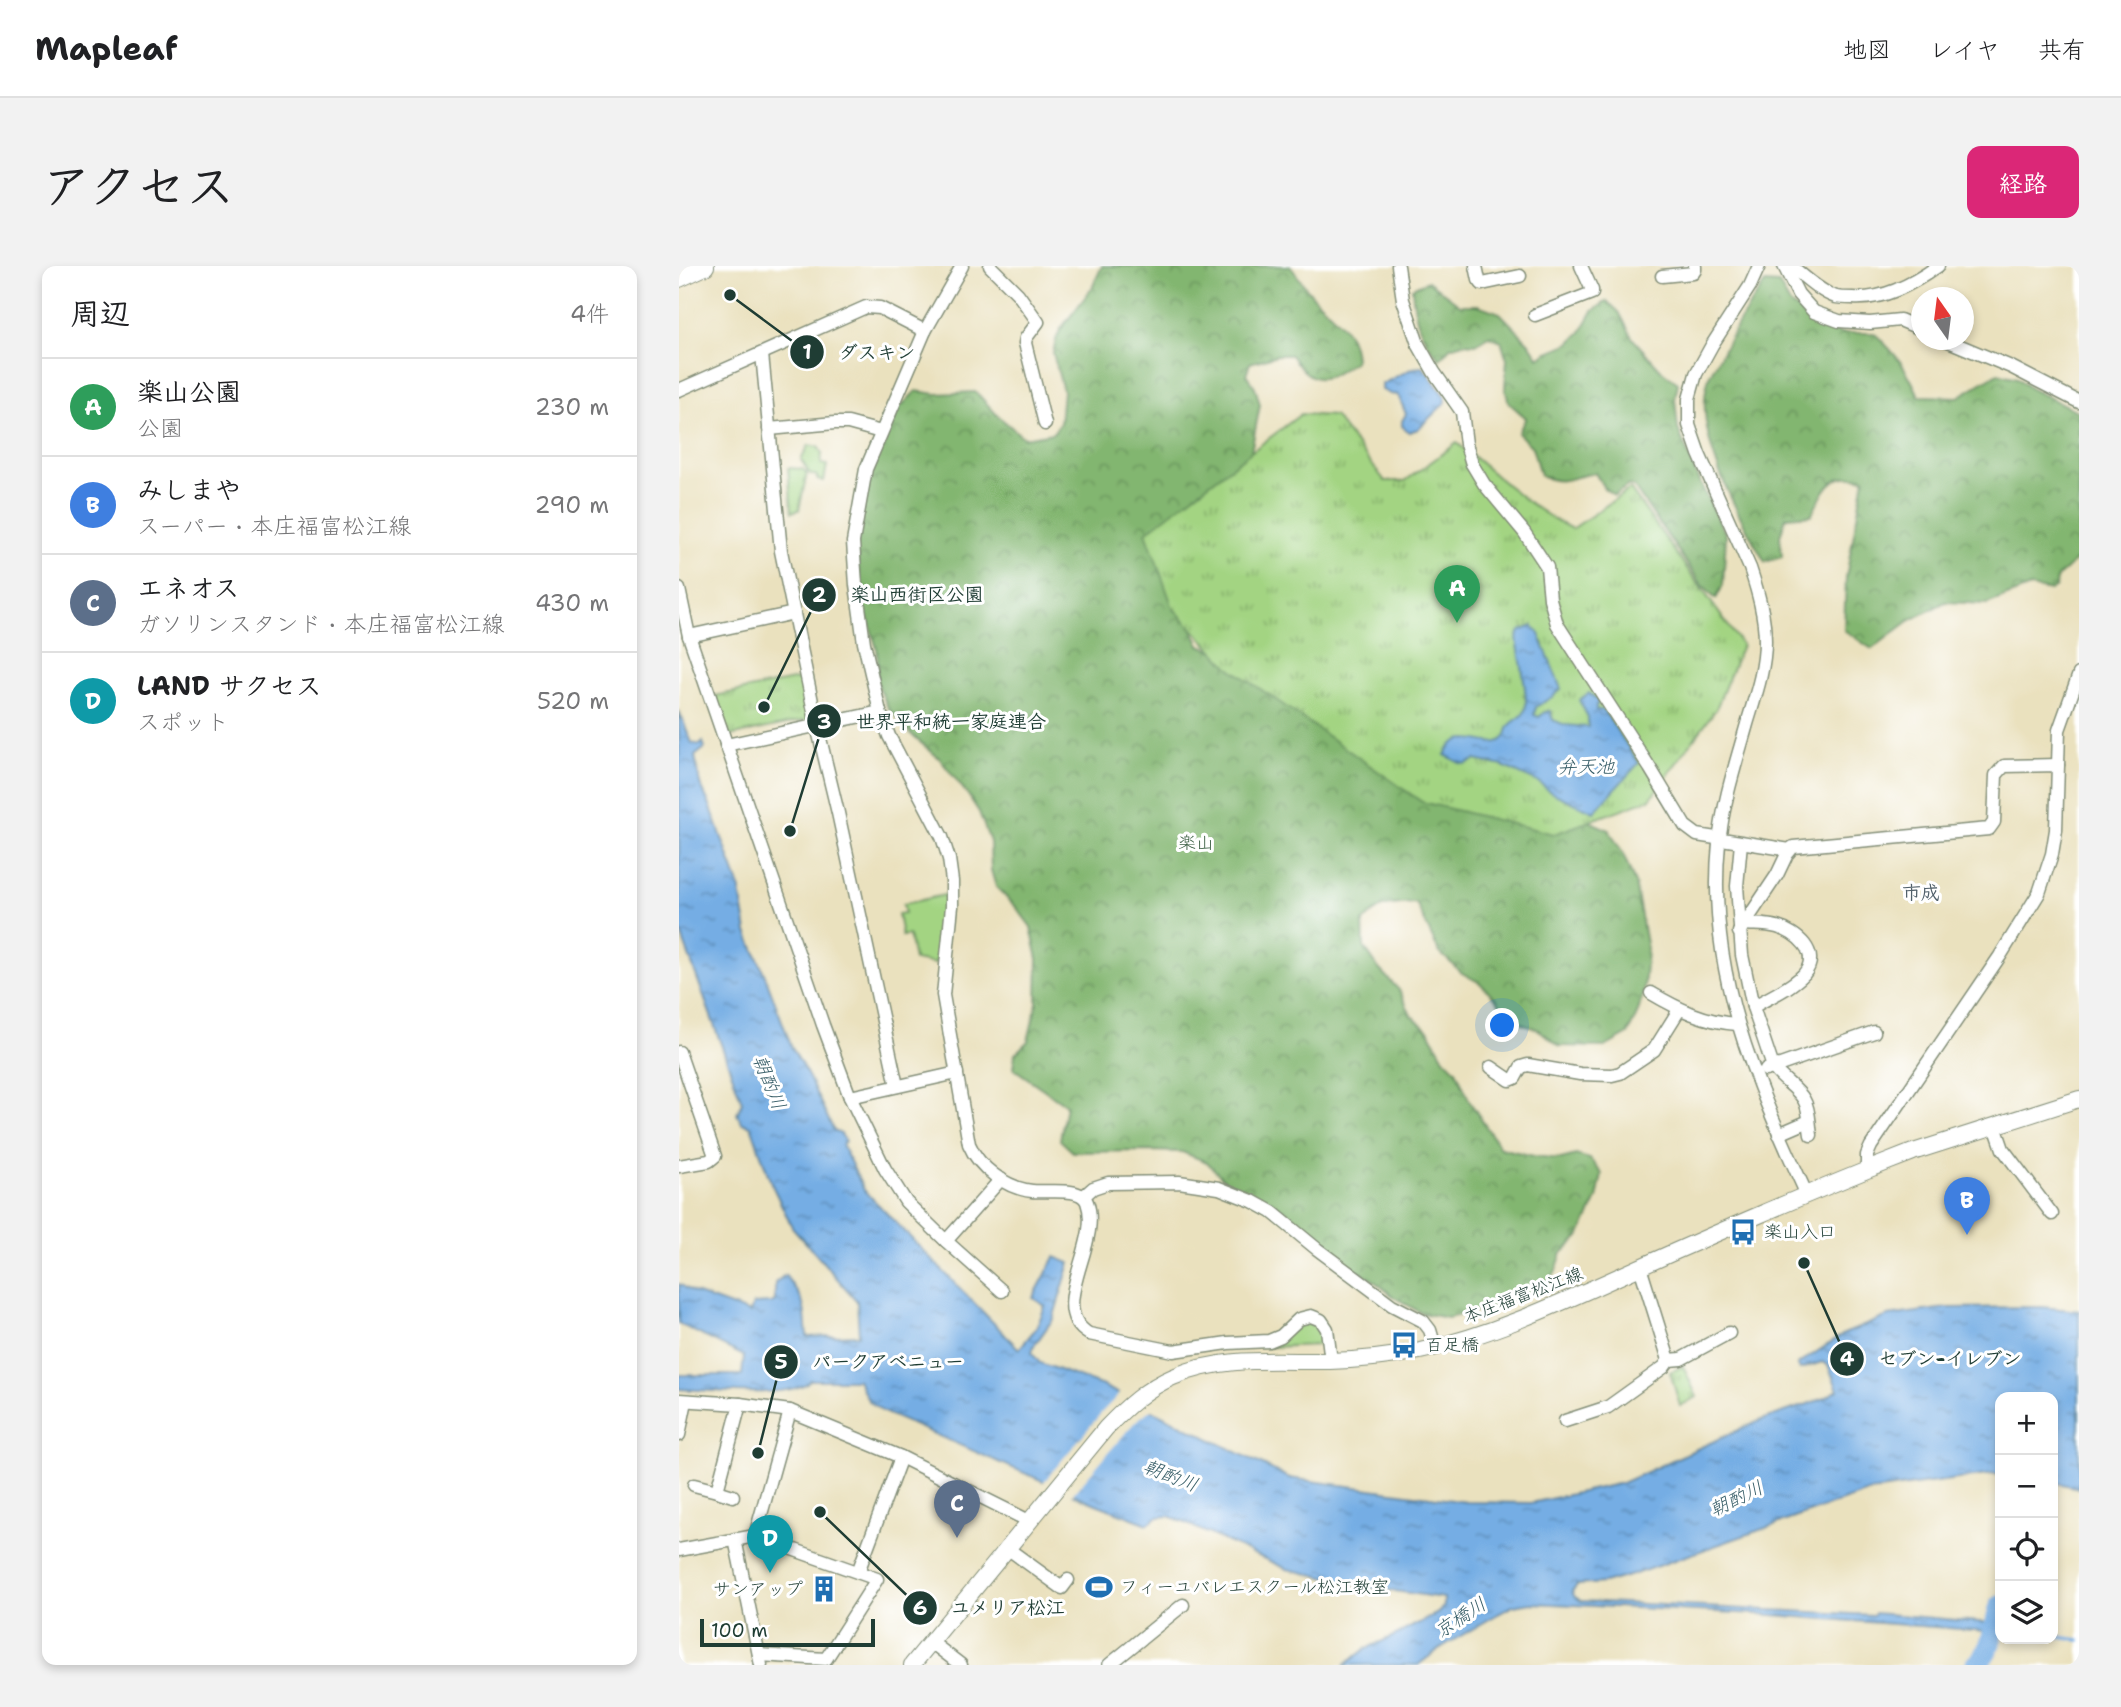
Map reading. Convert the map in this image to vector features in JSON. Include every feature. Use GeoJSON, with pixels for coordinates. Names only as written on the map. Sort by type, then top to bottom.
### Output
{"type":"FeatureCollection","features":[{"type":"Feature","properties":{"kind":"highway"},"geometry":{"type":"LineString","coordinates":[[679,278],[705,266]]}},
{"type":"Feature","properties":{"kind":"main road","name":"本庄福富松江線"},"geometry":{"type":"LineString","coordinates":[[912,1665],[1106,1428],[1146,1392],[1175,1376],[1210,1366],[1378,1358],[1435,1347],[1500,1326],[1913,1152],[2079,1099]]}},
{"type":"Feature","properties":{"kind":"street"},"geometry":{"type":"LineString","coordinates":[[962,266],[925,331],[866,469],[853,542],[864,643],[880,712],[889,736],[942,836],[949,859],[952,906],[943,995],[972,1152],[983,1165],[1013,1186],[1033,1191],[1075,1193],[1084,1196],[1089,1208],[1089,1228],[1086,1250],[1070,1306],[1076,1322],[1089,1334],[1173,1351],[1228,1343],[1269,1341],[1281,1336],[1299,1319],[1311,1316],[1321,1320],[1327,1329],[1331,1361]]}},
{"type":"Feature","properties":{"kind":"street"},"geometry":{"type":"LineString","coordinates":[[990,266],[1018,294],[1038,322],[1025,343],[1045,424]]}},
{"type":"Feature","properties":{"kind":"street"},"geometry":{"type":"LineString","coordinates":[[1398,266],[1403,300],[1418,344],[1462,412],[1466,444],[1472,464],[1547,567],[1550,598],[1557,624],[1685,825],[1697,835],[1790,850],[1799,846],[1989,829],[1994,822],[1996,775],[2004,766],[2058,765]]}},
{"type":"Feature","properties":{"kind":"street"},"geometry":{"type":"LineString","coordinates":[[1476,266],[1482,284],[1520,276]]}},
{"type":"Feature","properties":{"kind":"street"},"geometry":{"type":"LineString","coordinates":[[1535,316],[1592,293],[1581,266]]}},
{"type":"Feature","properties":{"kind":"street"},"geometry":{"type":"LineString","coordinates":[[1662,276],[1693,273],[1695,266]]}},
{"type":"Feature","properties":{"kind":"street"},"geometry":{"type":"LineString","coordinates":[[1759,266],[1750,286],[1696,374],[1689,399],[1689,425],[1699,454],[1750,568],[1764,625],[1763,662],[1759,684],[1729,787],[1720,840],[1717,922],[1737,1024],[1779,1134],[1807,1195]]}},
{"type":"Feature","properties":{"kind":"street"},"geometry":{"type":"LineString","coordinates":[[1784,266],[1798,294],[1814,312],[1839,321],[1870,323],[1900,320],[1911,325]]}},
{"type":"Feature","properties":{"kind":"street"},"geometry":{"type":"LineString","coordinates":[[1791,266],[1836,297],[1867,299],[1891,293],[1938,266]]}},
{"type":"Feature","properties":{"kind":"street"},"geometry":{"type":"LineString","coordinates":[[679,390],[872,306],[925,331]]}},
{"type":"Feature","properties":{"kind":"street"},"geometry":{"type":"LineString","coordinates":[[1970,350],[2011,367],[2079,402]]}},
{"type":"Feature","properties":{"kind":"street"},"geometry":{"type":"LineString","coordinates":[[762,354],[778,535],[817,726],[897,1086]]}},
{"type":"Feature","properties":{"kind":"street"},"geometry":{"type":"LineString","coordinates":[[769,429],[848,423],[881,432]]}},
{"type":"Feature","properties":{"kind":"street"},"geometry":{"type":"LineString","coordinates":[[679,589],[689,636],[850,1097],[885,1169],[906,1202],[1002,1291]]}},
{"type":"Feature","properties":{"kind":"street"},"geometry":{"type":"LineString","coordinates":[[689,636],[794,613]]}},
{"type":"Feature","properties":{"kind":"street"},"geometry":{"type":"LineString","coordinates":[[1867,1170],[1867,1155],[1871,1146],[2000,956],[2039,893],[2052,854],[2056,830],[2059,730],[2079,674]]}},
{"type":"Feature","properties":{"kind":"street"},"geometry":{"type":"LineString","coordinates":[[726,745],[880,712]]}},
{"type":"Feature","properties":{"kind":"street"},"geometry":{"type":"LineString","coordinates":[[1741,843],[1737,886],[1747,982],[1753,1007],[1773,1067],[1804,1099],[1810,1128],[1779,1134]]}},
{"type":"Feature","properties":{"kind":"street"},"geometry":{"type":"LineString","coordinates":[[1741,928],[1777,875],[1790,850]]}},
{"type":"Feature","properties":{"kind":"street"},"geometry":{"type":"LineString","coordinates":[[1741,928],[1777,927],[1804,942],[1808,951],[1808,964],[1803,975],[1753,1007]]}},
{"type":"Feature","properties":{"kind":"street"},"geometry":{"type":"LineString","coordinates":[[1651,993],[1679,1010],[1722,1023],[1737,1024]]}},
{"type":"Feature","properties":{"kind":"street"},"geometry":{"type":"LineString","coordinates":[[1491,1067],[1510,1080],[1515,1078],[1521,1067],[1528,1065],[1580,1074],[1620,1073],[1654,1050],[1679,1010]]}},
{"type":"Feature","properties":{"kind":"street"},"geometry":{"type":"LineString","coordinates":[[1755,1074],[1874,1032]]}},
{"type":"Feature","properties":{"kind":"street"},"geometry":{"type":"LineString","coordinates":[[679,1052],[715,1156],[709,1161],[679,1166]]}},
{"type":"Feature","properties":{"kind":"street"},"geometry":{"type":"LineString","coordinates":[[850,1097],[957,1073]]}},
{"type":"Feature","properties":{"kind":"street"},"geometry":{"type":"LineString","coordinates":[[1995,1126],[2003,1149],[2052,1214]]}},
{"type":"Feature","properties":{"kind":"street"},"geometry":{"type":"LineString","coordinates":[[946,1241],[1001,1179]]}},
{"type":"Feature","properties":{"kind":"street"},"geometry":{"type":"LineString","coordinates":[[1084,1196],[1093,1188],[1108,1183],[1179,1182],[1219,1188],[1252,1201],[1272,1212],[1392,1305],[1423,1321],[1430,1330],[1435,1347]]}},
{"type":"Feature","properties":{"kind":"street"},"geometry":{"type":"LineString","coordinates":[[1640,1267],[1669,1360]]}},
{"type":"Feature","properties":{"kind":"street"},"geometry":{"type":"LineString","coordinates":[[1565,1421],[1608,1407],[1664,1367],[1669,1360],[1681,1359],[1729,1333]]}},
{"type":"Feature","properties":{"kind":"street"},"geometry":{"type":"LineString","coordinates":[[679,1435],[683,1400],[790,1411],[901,1457],[1030,1521]]}},
{"type":"Feature","properties":{"kind":"street"},"geometry":{"type":"LineString","coordinates":[[717,1491],[740,1404]]}},
{"type":"Feature","properties":{"kind":"street"},"geometry":{"type":"LineString","coordinates":[[755,1536],[790,1411]]}},
{"type":"Feature","properties":{"kind":"street"},"geometry":{"type":"LineString","coordinates":[[858,1572],[901,1457]]}},
{"type":"Feature","properties":{"kind":"street"},"geometry":{"type":"LineString","coordinates":[[694,1485],[733,1496]]}},
{"type":"Feature","properties":{"kind":"street"},"geometry":{"type":"LineString","coordinates":[[679,1550],[735,1539],[755,1536],[877,1578],[826,1659],[760,1660],[735,1539]]}},
{"type":"Feature","properties":{"kind":"street"},"geometry":{"type":"LineString","coordinates":[[1007,1548],[1062,1588],[1068,1580]]}},
{"type":"Feature","properties":{"kind":"street"},"geometry":{"type":"LineString","coordinates":[[1109,1665],[1183,1605]]}},
{"type":"Feature","properties":{"kind":"street"},"geometry":{"type":"LineString","coordinates":[[931,1643],[961,1665]]}},
{"type":"Feature","properties":{"kind":"green space","name":"楽山"},"geometry":{"type":"Polygon","coordinates":[[[1102,266],[1290,266],[1342,325],[1354,350],[1355,361],[1328,377],[1321,378],[1307,373],[1291,355],[1277,355],[1250,363],[1246,374],[1255,387],[1260,405],[1249,462],[1173,594],[1200,645],[1609,830],[1623,854],[1635,883],[1647,949],[1644,990],[1628,1034],[1605,1047],[1560,1046],[1539,1030],[1509,1018],[1496,999],[1480,983],[1462,973],[1439,952],[1416,903],[1381,908],[1363,922],[1364,947],[1379,969],[1399,990],[1411,1015],[1429,1031],[1444,1058],[1456,1070],[1470,1102],[1500,1148],[1561,1159],[1576,1155],[1590,1159],[1602,1174],[1597,1199],[1579,1237],[1562,1253],[1555,1273],[1540,1290],[1503,1304],[1448,1318],[1421,1313],[1336,1258],[1306,1228],[1273,1202],[1228,1184],[1207,1162],[1182,1152],[1073,1152],[1060,1140],[1066,1105],[1013,1068],[1015,1054],[1028,1041],[1037,1003],[1038,959],[1031,927],[996,887],[991,870],[990,842],[979,812],[968,795],[939,758],[914,737],[888,708],[876,680],[877,649],[863,603],[856,549],[867,480],[898,409],[916,391],[937,394],[976,392],[998,416],[1024,438],[1053,433],[1060,423],[1063,391],[1053,353],[1056,340],[1060,330],[1092,288],[1102,266]]]}},
{"type":"Feature","properties":{"kind":"green space"},"geometry":{"type":"Polygon","coordinates":[[[1428,281],[1460,305],[1478,305],[1500,313],[1529,343],[1539,358],[1570,343],[1581,332],[1593,311],[1607,301],[1619,312],[1633,339],[1663,372],[1678,383],[1675,399],[1678,429],[1698,479],[1726,535],[1723,585],[1716,599],[1704,588],[1634,487],[1629,485],[1614,495],[1604,488],[1595,473],[1561,480],[1540,475],[1532,447],[1518,433],[1526,418],[1509,403],[1505,388],[1507,359],[1501,341],[1489,336],[1476,344],[1463,343],[1450,347],[1440,359],[1423,335],[1414,308],[1412,288],[1428,281]]]}},
{"type":"Feature","properties":{"kind":"green space"},"geometry":{"type":"Polygon","coordinates":[[[1765,283],[1779,284],[1790,304],[1810,320],[1840,333],[1874,333],[1900,362],[1919,396],[1958,397],[1998,373],[2017,378],[2031,389],[2079,412],[2079,558],[2057,577],[2056,587],[2050,591],[2030,587],[1987,604],[1945,602],[1909,621],[1872,649],[1844,630],[1846,577],[1864,479],[1853,477],[1843,477],[1830,484],[1811,515],[1786,517],[1780,536],[1782,557],[1765,562],[1731,499],[1712,450],[1705,402],[1710,373],[1765,283]]]}},
{"type":"Feature","properties":{"kind":"green space"},"geometry":{"type":"Polygon","coordinates":[[[1301,414],[1334,416],[1385,481],[1405,481],[1457,443],[1526,500],[1572,529],[1630,489],[1742,645],[1716,709],[1650,799],[1554,834],[1422,802],[1229,667],[1173,608],[1146,532],[1301,414]]]}},
{"type":"Feature","properties":{"kind":"green space"},"geometry":{"type":"Polygon","coordinates":[[[809,445],[818,447],[822,453],[821,464],[827,465],[824,481],[810,474],[801,460],[809,445]]]}},
{"type":"Feature","properties":{"kind":"green space"},"geometry":{"type":"Polygon","coordinates":[[[788,468],[802,469],[807,473],[799,510],[792,512],[788,468]]]}},
{"type":"Feature","properties":{"kind":"green space"},"geometry":{"type":"Polygon","coordinates":[[[803,678],[811,719],[729,736],[715,696],[803,678]]]}},
{"type":"Feature","properties":{"kind":"green space"},"geometry":{"type":"Polygon","coordinates":[[[949,894],[944,947],[938,949],[936,964],[914,960],[909,935],[902,936],[898,914],[905,913],[903,904],[949,894]]]}},
{"type":"Feature","properties":{"kind":"green space"},"geometry":{"type":"Polygon","coordinates":[[[1302,1324],[1318,1329],[1321,1336],[1320,1345],[1266,1347],[1302,1324]]]}},
{"type":"Feature","properties":{"kind":"green space"},"geometry":{"type":"Polygon","coordinates":[[[1683,1366],[1697,1397],[1680,1406],[1670,1372],[1683,1366]]]}},
{"type":"Feature","properties":{"kind":"water"},"geometry":{"type":"Polygon","coordinates":[[[1423,367],[1446,402],[1418,429],[1409,432],[1402,426],[1406,414],[1398,395],[1382,390],[1382,384],[1413,368],[1423,367]]]}},
{"type":"Feature","properties":{"kind":"water","name":"弁天池"},"geometry":{"type":"Polygon","coordinates":[[[1533,626],[1539,634],[1561,689],[1536,707],[1534,715],[1539,717],[1550,711],[1553,720],[1565,725],[1588,727],[1588,717],[1579,700],[1589,693],[1599,701],[1596,710],[1603,710],[1639,763],[1594,812],[1503,766],[1475,760],[1466,764],[1460,763],[1445,755],[1458,740],[1497,742],[1504,738],[1510,725],[1522,715],[1526,696],[1517,638],[1520,631],[1533,626]]]}},
{"type":"Feature","properties":{"kind":"water"},"geometry":{"type":"Polygon","coordinates":[[[679,711],[692,743],[700,745],[703,742],[705,748],[695,756],[700,784],[739,885],[747,932],[792,1048],[834,1131],[841,1134],[845,1141],[842,1145],[864,1190],[1019,1349],[1037,1327],[1045,1306],[1033,1298],[1055,1257],[1070,1263],[1053,1319],[1034,1346],[1032,1353],[1040,1363],[1103,1386],[1289,1478],[1467,1502],[1531,1503],[1622,1483],[1756,1422],[1825,1398],[1838,1390],[1828,1365],[1822,1362],[1800,1369],[1797,1365],[1844,1334],[1888,1316],[1946,1308],[2042,1307],[2079,1311],[2079,1488],[2058,1483],[2058,1392],[1995,1392],[1995,1474],[1871,1491],[1632,1575],[1604,1583],[1577,1585],[1572,1591],[1581,1601],[1875,1613],[1990,1623],[1987,1631],[1759,1614],[1532,1603],[1513,1606],[1498,1614],[1442,1647],[1418,1665],[1345,1665],[1365,1649],[1438,1613],[1444,1606],[1444,1598],[1373,1588],[1287,1569],[1170,1516],[1157,1517],[1148,1524],[883,1412],[868,1400],[858,1380],[810,1380],[801,1386],[769,1392],[679,1389],[679,1375],[742,1375],[744,1356],[679,1324],[679,1284],[695,1293],[750,1313],[753,1304],[775,1301],[775,1283],[785,1275],[803,1304],[807,1337],[859,1335],[857,1301],[792,1227],[771,1183],[751,1126],[742,1123],[737,1114],[742,1102],[679,928],[679,711]]]}},
{"type":"Feature","properties":{"kind":"pier"},"geometry":{"type":"Polygon","coordinates":[[[1122,1391],[1154,1407],[1135,1422],[1070,1497],[1042,1484],[1102,1412],[1122,1391]]]}},
{"type":"Feature","properties":{"kind":"waterway"},"geometry":{"type":"LineString","coordinates":[[1976,1665],[1986,1653],[1995,1624]]}},
{"type":"Feature","properties":{"kind":"waterway"},"geometry":{"type":"LineString","coordinates":[[1984,1627],[1995,1631]]}},
{"type":"Feature","properties":{"kind":"waterway"},"geometry":{"type":"LineString","coordinates":[[2058,1637],[2079,1640]]}},
{"type":"Feature","properties":{"kind":"place","name":"ダスキン"},"geometry":{"type":"Point","coordinates":[730,295]}},
{"type":"Feature","properties":{"kind":"place","name":"楽山公園"},"geometry":{"type":"Point","coordinates":[1457,623]}},
{"type":"Feature","properties":{"kind":"place","name":"楽山西街区公園"},"geometry":{"type":"Point","coordinates":[764,707]}},
{"type":"Feature","properties":{"kind":"place","name":"世界平和統一家庭連合"},"geometry":{"type":"Point","coordinates":[790,831]}},
{"type":"Feature","properties":{"kind":"place","name":"楽山入口"},"geometry":{"type":"Point","coordinates":[1743,1232]}},
{"type":"Feature","properties":{"kind":"place","name":"みしまや"},"geometry":{"type":"Point","coordinates":[1967,1235]}},
{"type":"Feature","properties":{"kind":"place","name":"セブン-イレブン"},"geometry":{"type":"Point","coordinates":[1804,1263]}},
{"type":"Feature","properties":{"kind":"place","name":"百足橋"},"geometry":{"type":"Point","coordinates":[1404,1345]}},
{"type":"Feature","properties":{"kind":"place","name":"パークアベニュー"},"geometry":{"type":"Point","coordinates":[758,1453]}},
{"type":"Feature","properties":{"kind":"place","name":"ユメリア松江"},"geometry":{"type":"Point","coordinates":[820,1512]}},
{"type":"Feature","properties":{"kind":"place","name":"エネオス"},"geometry":{"type":"Point","coordinates":[957,1538]}},
{"type":"Feature","properties":{"kind":"place","name":"LAND サクセス"},"geometry":{"type":"Point","coordinates":[770,1573]}},
{"type":"Feature","properties":{"kind":"place","name":"フィーユバレエスクール松江教室"},"geometry":{"type":"Point","coordinates":[1099,1587]}},
{"type":"Feature","properties":{"kind":"place","name":"サンアップ"},"geometry":{"type":"Point","coordinates":[824,1589]}},
{"type":"Feature","properties":{"kind":"district","name":"市成"},"geometry":{"type":"Point","coordinates":[1921,892]}},
{"type":"Feature","properties":{"kind":"water label","name":"朝酌川"},"geometry":{"type":"Point","coordinates":[770,1082]}},
{"type":"Feature","properties":{"kind":"water label","name":"朝酌川"},"geometry":{"type":"Point","coordinates":[1171,1475]}},
{"type":"Feature","properties":{"kind":"water label","name":"朝酌川"},"geometry":{"type":"Point","coordinates":[1736,1498]}},
{"type":"Feature","properties":{"kind":"water label","name":"京橋川"},"geometry":{"type":"Point","coordinates":[1460,1617]}}]}
